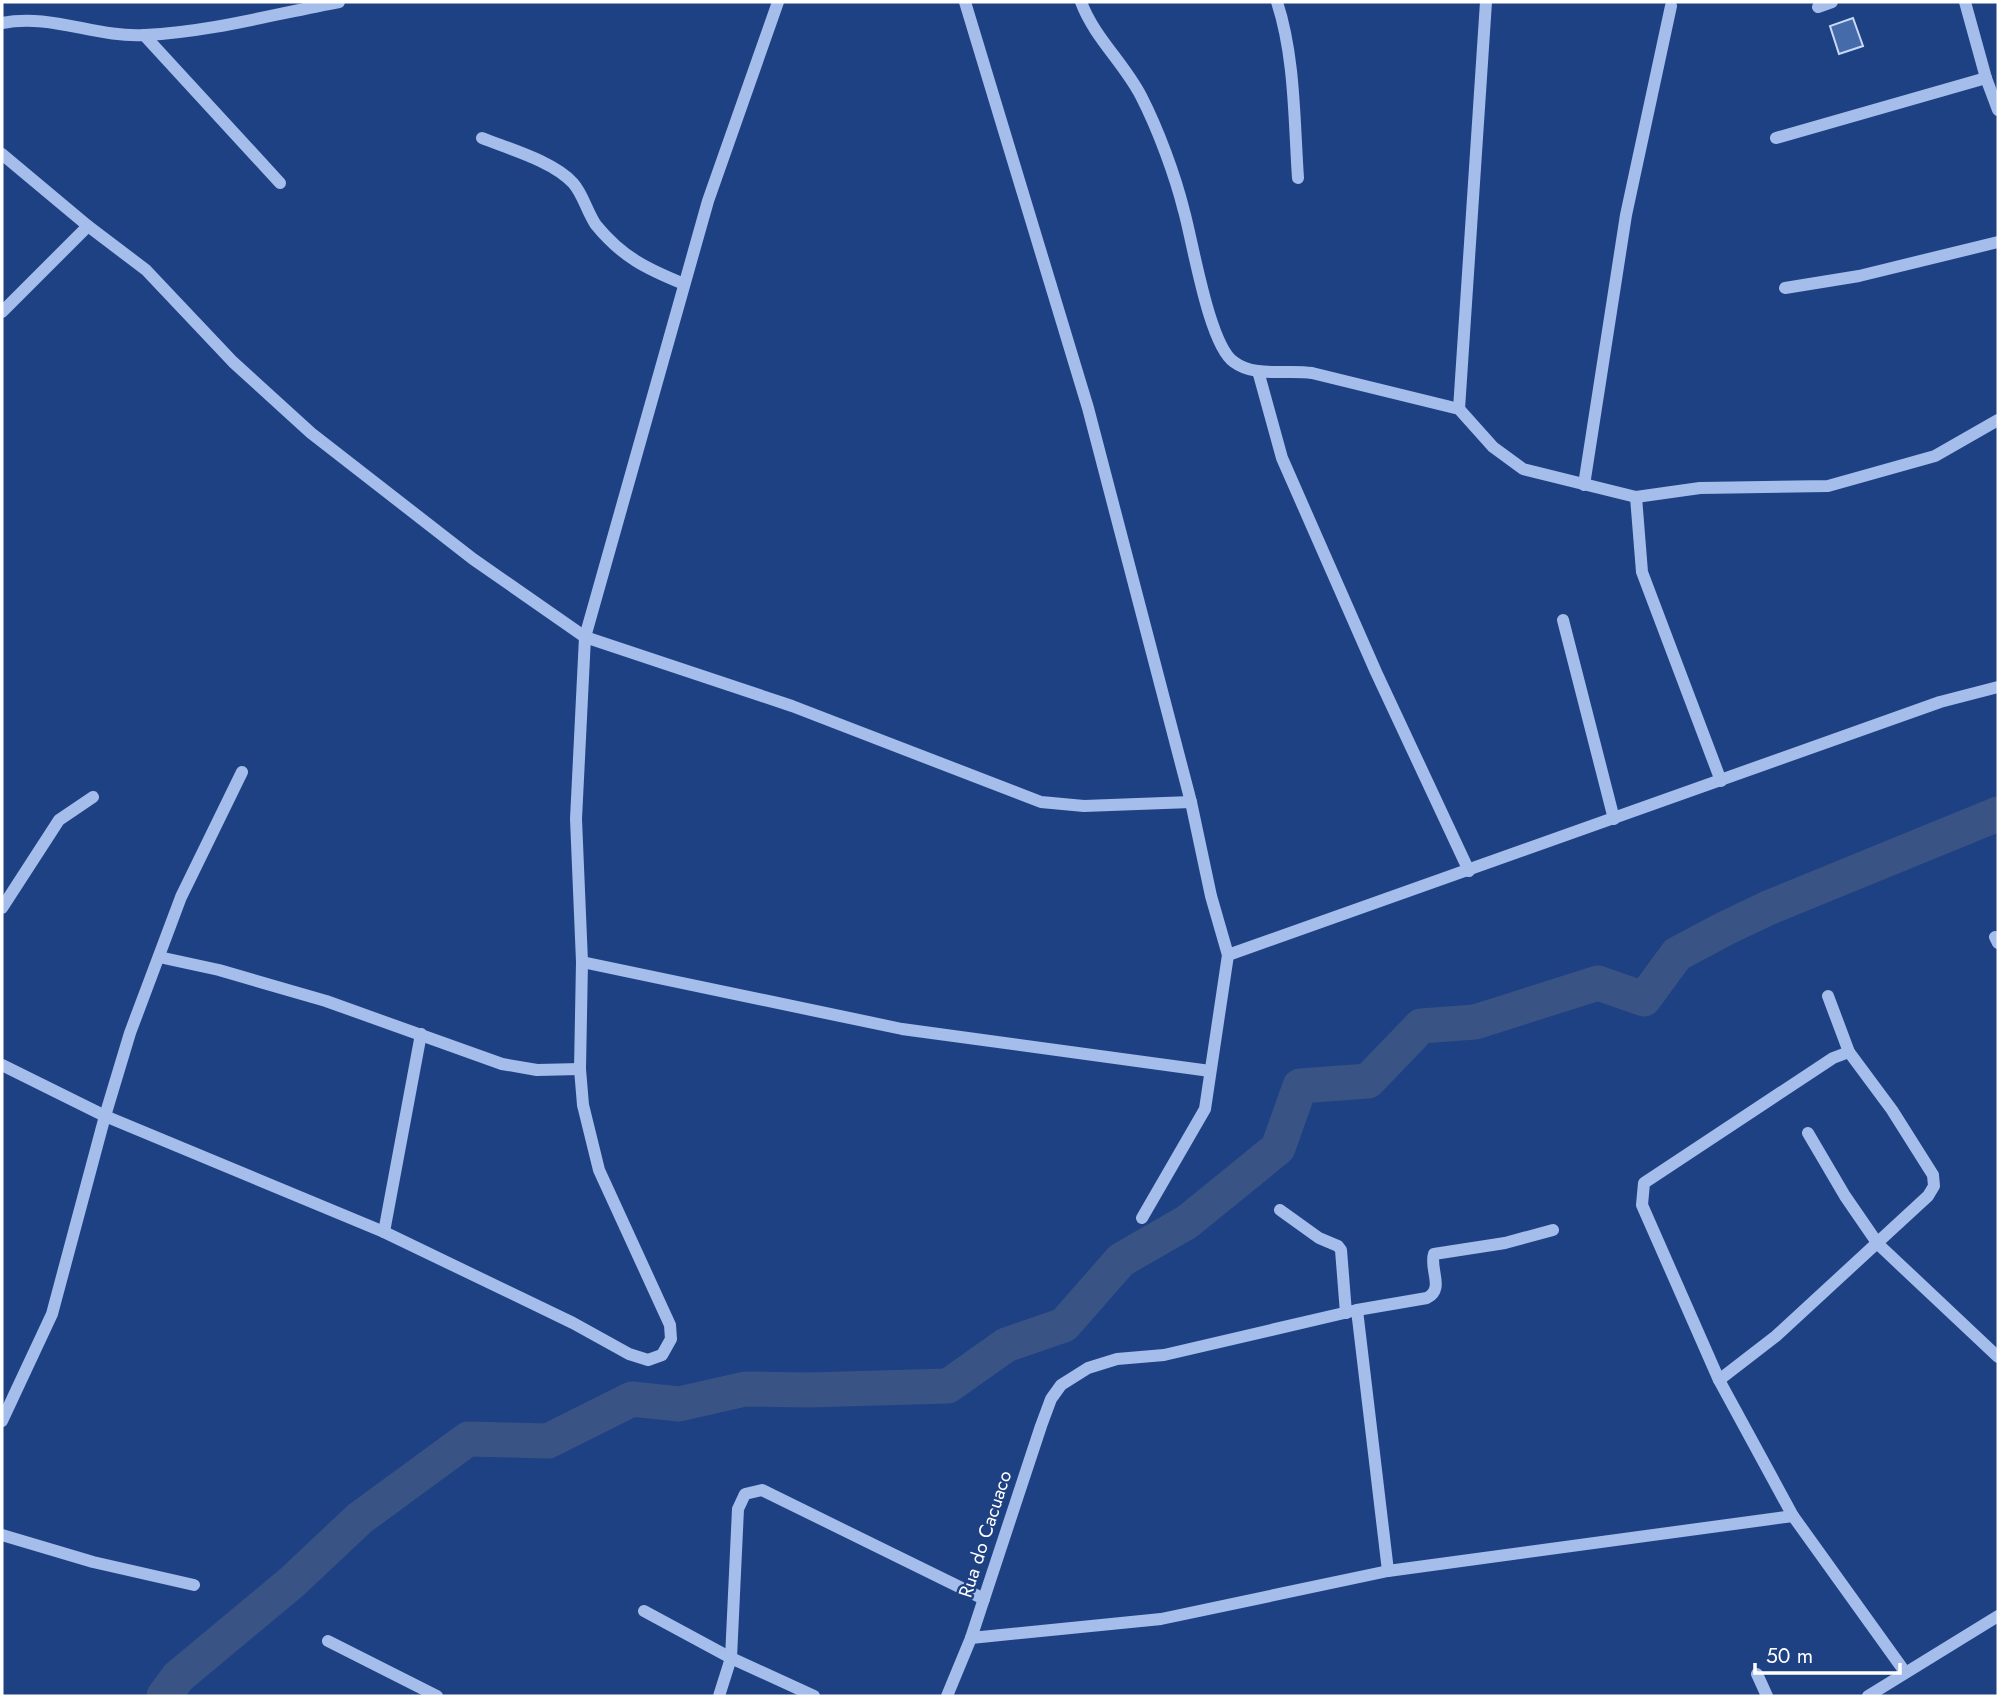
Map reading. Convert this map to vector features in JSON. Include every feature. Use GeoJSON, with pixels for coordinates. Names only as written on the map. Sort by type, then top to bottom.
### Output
{"type":"FeatureCollection","features":[{"type":"Feature","properties":{"kind":"street"},"geometry":{"type":"LineString","coordinates":[[2,23],[44,21],[144,35],[208,28],[335,2]]}},
{"type":"Feature","properties":{"kind":"street"},"geometry":{"type":"LineString","coordinates":[[2,1065],[105,1116],[384,1232],[573,1323],[629,1354],[648,1360],[662,1355],[671,1339],[670,1325],[599,1170],[587,1126],[580,1069],[582,962],[576,819],[585,637],[708,201],[778,2]]}},
{"type":"Feature","properties":{"kind":"street"},"geometry":{"type":"LineString","coordinates":[[965,2],[1088,408],[1228,955],[1205,1109],[1142,1218]]}},
{"type":"Feature","properties":{"kind":"street"},"geometry":{"type":"LineString","coordinates":[[1081,2],[1090,22],[1140,95],[1157,135],[1184,209],[1218,338],[1233,362],[1258,372],[1292,370],[1312,373],[1459,409],[1493,447],[1523,469],[1636,497],[1700,488],[1828,486],[1935,456],[1998,420]]}},
{"type":"Feature","properties":{"kind":"street"},"geometry":{"type":"LineString","coordinates":[[1277,2],[1285,31],[1289,62],[1298,178]]}},
{"type":"Feature","properties":{"kind":"street"},"geometry":{"type":"LineString","coordinates":[[1459,409],[1486,2]]}},
{"type":"Feature","properties":{"kind":"street"},"geometry":{"type":"LineString","coordinates":[[1818,7],[1832,2]]}},
{"type":"Feature","properties":{"kind":"street"},"geometry":{"type":"LineString","coordinates":[[1965,2],[1986,78],[1998,110]]}},
{"type":"Feature","properties":{"kind":"street"},"geometry":{"type":"LineString","coordinates":[[1584,485],[1626,215],[1671,6]]}},
{"type":"Feature","properties":{"kind":"street"},"geometry":{"type":"LineString","coordinates":[[144,35],[280,183]]}},
{"type":"Feature","properties":{"kind":"street"},"geometry":{"type":"LineString","coordinates":[[1776,138],[1986,78]]}},
{"type":"Feature","properties":{"kind":"street"},"geometry":{"type":"LineString","coordinates":[[482,138],[561,172],[575,184],[595,223],[618,247],[646,268],[684,284]]}},
{"type":"Feature","properties":{"kind":"street"},"geometry":{"type":"LineString","coordinates":[[2,154],[88,226],[146,270],[233,362],[311,433],[473,559],[585,637],[792,706],[1041,802],[1084,806],[1191,802]]}},
{"type":"Feature","properties":{"kind":"street"},"geometry":{"type":"LineString","coordinates":[[2,312],[88,226]]}},
{"type":"Feature","properties":{"kind":"street"},"geometry":{"type":"LineString","coordinates":[[1785,288],[1858,276],[1998,242]]}},
{"type":"Feature","properties":{"kind":"street"},"geometry":{"type":"LineString","coordinates":[[1258,372],[1282,458],[1376,671],[1469,871]]}},
{"type":"Feature","properties":{"kind":"street"},"geometry":{"type":"LineString","coordinates":[[1636,497],[1642,572],[1721,781]]}},
{"type":"Feature","properties":{"kind":"street"},"geometry":{"type":"LineString","coordinates":[[1563,620],[1614,819]]}},
{"type":"Feature","properties":{"kind":"street"},"geometry":{"type":"LineString","coordinates":[[1228,955],[1940,702],[1998,687]]}},
{"type":"Feature","properties":{"kind":"street"},"geometry":{"type":"LineString","coordinates":[[2,1421],[52,1314],[130,1033],[181,897],[242,772]]}},
{"type":"Feature","properties":{"kind":"street"},"geometry":{"type":"LineString","coordinates":[[2,908],[59,820],[93,797]]}},
{"type":"Feature","properties":{"kind":"street"},"geometry":{"type":"LineString","coordinates":[[159,957],[326,1002],[517,1068],[580,1069]]}},
{"type":"Feature","properties":{"kind":"street"},"geometry":{"type":"LineString","coordinates":[[582,962],[902,1029],[1210,1071]]}},
{"type":"Feature","properties":{"kind":"street"},"geometry":{"type":"LineString","coordinates":[[1720,1380],[1776,1336],[1878,1244],[1928,1196],[1934,1186],[1933,1175],[1892,1110],[1849,1052],[1828,996]]}},
{"type":"Feature","properties":{"kind":"street"},"geometry":{"type":"LineString","coordinates":[[384,1232],[421,1034]]}},
{"type":"Feature","properties":{"kind":"street"},"geometry":{"type":"LineString","coordinates":[[1849,1052],[1833,1058],[1644,1183],[1642,1205],[1720,1380],[1793,1516],[1905,1672]]}},
{"type":"Feature","properties":{"kind":"street"},"geometry":{"type":"LineString","coordinates":[[1808,1133],[1844,1196],[1878,1244],[1998,1357]]}},
{"type":"Feature","properties":{"kind":"street"},"geometry":{"type":"LineString","coordinates":[[1280,1210],[1341,1250],[1388,1571]]}},
{"type":"Feature","properties":{"kind":"street"},"geometry":{"type":"LineString","coordinates":[[1352,1311],[1427,1298],[1434,1294],[1437,1288],[1432,1261],[1434,1254],[1505,1244],[1553,1230]]}},
{"type":"Feature","properties":{"kind":"street","name":"Rua do Cacuaco"},"geometry":{"type":"LineString","coordinates":[[947,1696],[971,1638],[1041,1426],[1051,1399],[1061,1385],[1088,1368],[1118,1359],[1164,1355],[1352,1311]]}},
{"type":"Feature","properties":{"kind":"street"},"geometry":{"type":"LineString","coordinates":[[719,1696],[731,1658],[738,1509],[745,1494],[762,1490],[984,1599]]}},
{"type":"Feature","properties":{"kind":"street"},"geometry":{"type":"LineString","coordinates":[[971,1638],[1161,1619],[1388,1571],[1793,1516]]}},
{"type":"Feature","properties":{"kind":"street"},"geometry":{"type":"LineString","coordinates":[[2,1535],[93,1562],[194,1585]]}},
{"type":"Feature","properties":{"kind":"street"},"geometry":{"type":"LineString","coordinates":[[644,1611],[731,1658],[814,1696]]}},
{"type":"Feature","properties":{"kind":"street"},"geometry":{"type":"LineString","coordinates":[[1868,1696],[1882,1693],[1905,1672],[1998,1616]]}},
{"type":"Feature","properties":{"kind":"street"},"geometry":{"type":"LineString","coordinates":[[328,1641],[437,1696]]}},
{"type":"Feature","properties":{"kind":"street"},"geometry":{"type":"LineString","coordinates":[[1757,1674],[1767,1696]]}},
{"type":"Feature","properties":{"kind":"building"},"geometry":{"type":"Polygon","coordinates":[[[1853,18],[1863,46],[1839,54],[1830,26],[1853,18]]]}},
{"type":"Feature","properties":{"kind":"waterway"},"geometry":{"type":"LineString","coordinates":[[164,1696],[178,1677],[292,1582],[360,1518],[468,1439],[548,1441],[632,1399],[679,1404],[745,1389],[948,1386],[1006,1345],[1064,1325],[1121,1260],[1187,1222],[1278,1148],[1300,1086],[1368,1081],[1421,1026],[1475,1022],[1598,983],[1644,999],[1677,954],[1726,928],[1768,908],[1998,814]]}}]}
